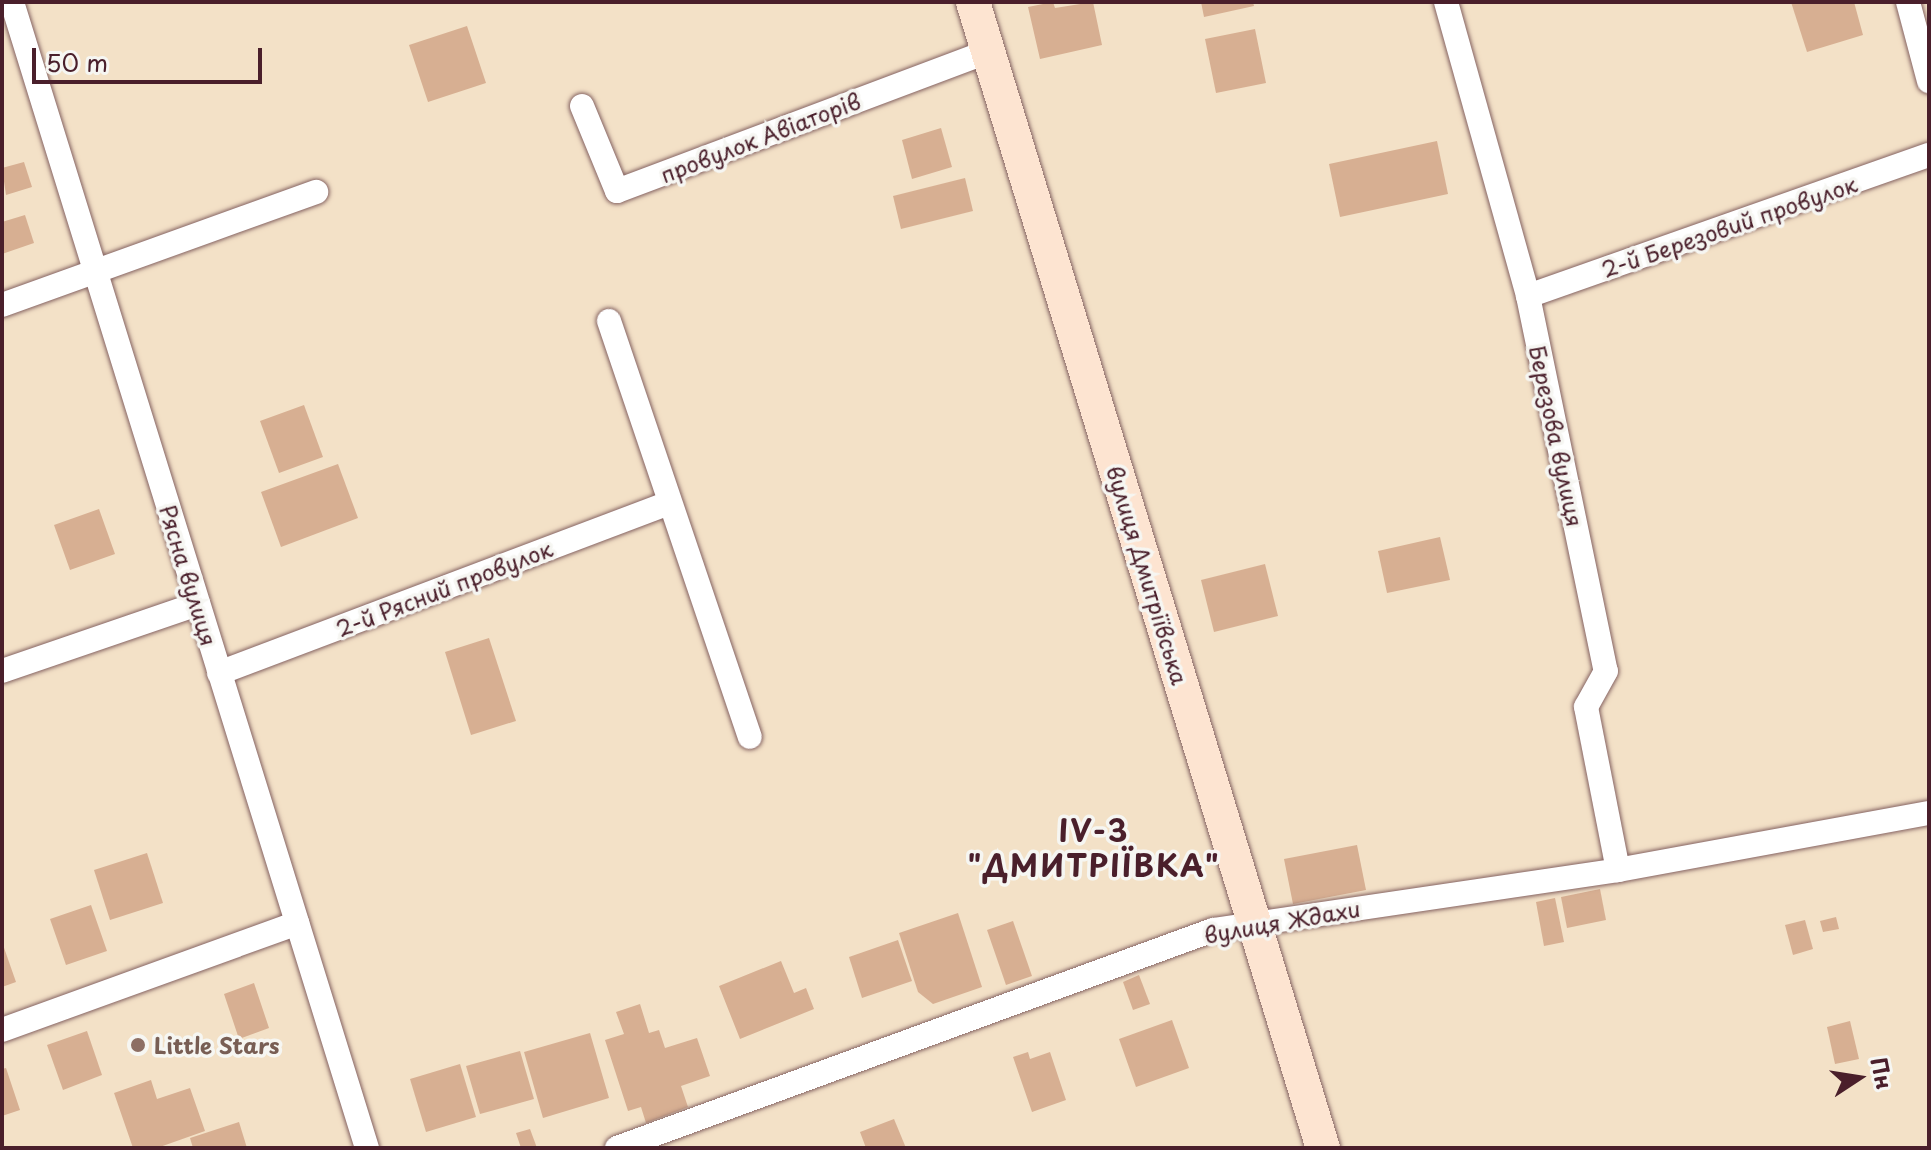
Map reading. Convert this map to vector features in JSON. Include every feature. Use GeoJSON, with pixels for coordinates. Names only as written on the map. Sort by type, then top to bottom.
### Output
{"type":"FeatureCollection","features":[{"type":"Feature","properties":{"kind":"main road","name":"вулиця Дмитріївська"},"geometry":{"type":"LineString","coordinates":[[973,2],[1323,1148]]}},
{"type":"Feature","properties":{"kind":"street","name":"Рясна вулиця"},"geometry":{"type":"LineString","coordinates":[[12,2],[367,1148]]}},
{"type":"Feature","properties":{"kind":"street","name":"Березова вулиця"},"geometry":{"type":"LineString","coordinates":[[1446,2],[1528,296],[1606,671],[1586,707],[1618,870]]}},
{"type":"Feature","properties":{"kind":"street"},"geometry":{"type":"LineString","coordinates":[[1908,2],[1929,81]]}},
{"type":"Feature","properties":{"kind":"street","name":"провулок Авіаторів"},"geometry":{"type":"LineString","coordinates":[[582,106],[617,191],[989,51]]}},
{"type":"Feature","properties":{"kind":"street","name":"2-й Березовий провулок"},"geometry":{"type":"LineString","coordinates":[[1528,296],[1929,155]]}},
{"type":"Feature","properties":{"kind":"street"},"geometry":{"type":"LineString","coordinates":[[2,305],[316,192]]}},
{"type":"Feature","properties":{"kind":"street"},"geometry":{"type":"LineString","coordinates":[[609,321],[750,737]]}},
{"type":"Feature","properties":{"kind":"street","name":"2-й Рясний провулок"},"geometry":{"type":"LineString","coordinates":[[219,673],[669,503]]}},
{"type":"Feature","properties":{"kind":"street"},"geometry":{"type":"LineString","coordinates":[[2,671],[198,604]]}},
{"type":"Feature","properties":{"kind":"street","name":"вулиця Ждахи"},"geometry":{"type":"LineString","coordinates":[[617,1148],[1213,930],[1618,870],[1929,813]]}},
{"type":"Feature","properties":{"kind":"street"},"geometry":{"type":"LineString","coordinates":[[2,1030],[297,923]]}},
{"type":"Feature","properties":{"kind":"building"},"geometry":{"type":"Polygon","coordinates":[[[1053,2],[1055,8],[1093,2],[1102,45],[1040,59],[1028,7],[1053,2]]]}},
{"type":"Feature","properties":{"kind":"building"},"geometry":{"type":"Polygon","coordinates":[[[1201,2],[1253,2],[1254,6],[1204,17],[1201,2]]]}},
{"type":"Feature","properties":{"kind":"building"},"geometry":{"type":"Polygon","coordinates":[[[1791,2],[1854,2],[1863,35],[1807,52],[1791,2]]]}},
{"type":"Feature","properties":{"kind":"building"},"geometry":{"type":"Polygon","coordinates":[[[467,26],[486,83],[428,102],[409,45],[467,26]]]}},
{"type":"Feature","properties":{"kind":"building"},"geometry":{"type":"Polygon","coordinates":[[[1255,29],[1266,83],[1216,93],[1205,39],[1255,29]]]}},
{"type":"Feature","properties":{"kind":"building"},"geometry":{"type":"Polygon","coordinates":[[[941,128],[952,167],[912,179],[902,140],[941,128]]]}},
{"type":"Feature","properties":{"kind":"building"},"geometry":{"type":"Polygon","coordinates":[[[1437,141],[1448,194],[1340,217],[1329,164],[1437,141]]]}},
{"type":"Feature","properties":{"kind":"building"},"geometry":{"type":"Polygon","coordinates":[[[24,162],[32,187],[6,195],[2,168],[24,162]]]}},
{"type":"Feature","properties":{"kind":"building"},"geometry":{"type":"Polygon","coordinates":[[[965,178],[973,211],[901,229],[893,196],[965,178]]]}},
{"type":"Feature","properties":{"kind":"building"},"geometry":{"type":"Polygon","coordinates":[[[25,215],[34,243],[2,254],[2,222],[25,215]]]}},
{"type":"Feature","properties":{"kind":"building"},"geometry":{"type":"Polygon","coordinates":[[[304,405],[323,457],[279,473],[260,421],[304,405]]]}},
{"type":"Feature","properties":{"kind":"building"},"geometry":{"type":"Polygon","coordinates":[[[338,464],[358,518],[281,547],[261,492],[338,464]]]}},
{"type":"Feature","properties":{"kind":"building"},"geometry":{"type":"Polygon","coordinates":[[[99,509],[115,554],[70,570],[54,525],[99,509]]]}},
{"type":"Feature","properties":{"kind":"building"},"geometry":{"type":"Polygon","coordinates":[[[1440,537],[1450,580],[1387,593],[1378,551],[1440,537]]]}},
{"type":"Feature","properties":{"kind":"building"},"geometry":{"type":"Polygon","coordinates":[[[1265,564],[1278,616],[1214,632],[1201,580],[1265,564]]]}},
{"type":"Feature","properties":{"kind":"building"},"geometry":{"type":"Polygon","coordinates":[[[489,638],[516,721],[471,735],[445,652],[489,638]]]}},
{"type":"Feature","properties":{"kind":"building"},"geometry":{"type":"Polygon","coordinates":[[[1357,845],[1366,890],[1293,904],[1284,859],[1357,845]]]}},
{"type":"Feature","properties":{"kind":"building"},"geometry":{"type":"Polygon","coordinates":[[[147,853],[163,903],[110,920],[94,870],[147,853]]]}},
{"type":"Feature","properties":{"kind":"building"},"geometry":{"type":"Polygon","coordinates":[[[1600,889],[1606,920],[1567,928],[1561,897],[1600,889]]]}},
{"type":"Feature","properties":{"kind":"building"},"geometry":{"type":"Polygon","coordinates":[[[1555,898],[1564,942],[1544,946],[1536,902],[1555,898]]]}},
{"type":"Feature","properties":{"kind":"building"},"geometry":{"type":"Polygon","coordinates":[[[91,905],[107,951],[66,965],[50,919],[91,905]]]}},
{"type":"Feature","properties":{"kind":"building"},"geometry":{"type":"Polygon","coordinates":[[[958,913],[982,987],[933,1004],[918,992],[899,933],[958,913]]]}},
{"type":"Feature","properties":{"kind":"building"},"geometry":{"type":"Polygon","coordinates":[[[1836,917],[1839,929],[1823,932],[1820,921],[1836,917]]]}},
{"type":"Feature","properties":{"kind":"building"},"geometry":{"type":"Polygon","coordinates":[[[1805,920],[1813,949],[1793,955],[1785,925],[1805,920]]]}},
{"type":"Feature","properties":{"kind":"building"},"geometry":{"type":"Polygon","coordinates":[[[1013,921],[1032,976],[1006,985],[987,930],[1013,921]]]}},
{"type":"Feature","properties":{"kind":"building"},"geometry":{"type":"Polygon","coordinates":[[[898,940],[912,981],[862,998],[849,957],[898,940]]]}},
{"type":"Feature","properties":{"kind":"building"},"geometry":{"type":"Polygon","coordinates":[[[2,942],[16,982],[2,987],[2,942]]]}},
{"type":"Feature","properties":{"kind":"building"},"geometry":{"type":"Polygon","coordinates":[[[781,961],[794,993],[806,988],[814,1009],[740,1039],[719,986],[781,961]]]}},
{"type":"Feature","properties":{"kind":"building"},"geometry":{"type":"Polygon","coordinates":[[[1139,975],[1150,1004],[1133,1010],[1123,982],[1139,975]]]}},
{"type":"Feature","properties":{"kind":"building"},"geometry":{"type":"Polygon","coordinates":[[[254,983],[269,1028],[239,1039],[224,994],[254,983]]]}},
{"type":"Feature","properties":{"kind":"building"},"geometry":{"type":"Polygon","coordinates":[[[640,1004],[649,1033],[659,1030],[665,1048],[697,1038],[710,1076],[681,1086],[688,1107],[646,1123],[641,1107],[628,1111],[605,1040],[624,1034],[616,1012],[640,1004]]]}},
{"type":"Feature","properties":{"kind":"building"},"geometry":{"type":"Polygon","coordinates":[[[1172,1020],[1189,1068],[1136,1087],[1119,1039],[1172,1020]]]}},
{"type":"Feature","properties":{"kind":"building"},"geometry":{"type":"Polygon","coordinates":[[[1850,1021],[1859,1059],[1835,1064],[1827,1027],[1850,1021]]]}},
{"type":"Feature","properties":{"kind":"building"},"geometry":{"type":"Polygon","coordinates":[[[87,1031],[102,1075],[63,1090],[47,1045],[87,1031]]]}},
{"type":"Feature","properties":{"kind":"building"},"geometry":{"type":"Polygon","coordinates":[[[590,1033],[609,1098],[543,1118],[524,1052],[590,1033]]]}},
{"type":"Feature","properties":{"kind":"building"},"geometry":{"type":"Polygon","coordinates":[[[520,1051],[534,1099],[480,1114],[466,1066],[520,1051]]]}},
{"type":"Feature","properties":{"kind":"building"},"geometry":{"type":"Polygon","coordinates":[[[1028,1052],[1030,1059],[1050,1052],[1066,1100],[1032,1112],[1013,1057],[1028,1052]]]}},
{"type":"Feature","properties":{"kind":"building"},"geometry":{"type":"Polygon","coordinates":[[[460,1064],[476,1117],[426,1132],[410,1079],[460,1064]]]}},
{"type":"Feature","properties":{"kind":"building"},"geometry":{"type":"Polygon","coordinates":[[[6,1068],[20,1110],[2,1116],[2,1069],[6,1068]]]}},
{"type":"Feature","properties":{"kind":"building"},"geometry":{"type":"Polygon","coordinates":[[[151,1080],[157,1099],[190,1088],[205,1131],[157,1148],[133,1148],[114,1093],[151,1080]]]}},
{"type":"Feature","properties":{"kind":"building"},"geometry":{"type":"Polygon","coordinates":[[[894,1119],[906,1148],[866,1148],[860,1132],[894,1119]]]}},
{"type":"Feature","properties":{"kind":"building"},"geometry":{"type":"Polygon","coordinates":[[[239,1122],[247,1148],[193,1148],[190,1138],[239,1122]]]}},
{"type":"Feature","properties":{"kind":"building"},"geometry":{"type":"Polygon","coordinates":[[[530,1129],[537,1148],[521,1148],[516,1133],[530,1129]]]}},
{"type":"Feature","properties":{"kind":"place","name":"Little Stars"},"geometry":{"type":"Point","coordinates":[138,1045]}},
{"type":"Feature","properties":{"kind":"district","name":"IV-3 \"ДМИТРІЇВКА\""},"geometry":{"type":"Point","coordinates":[1094,847]}}]}
